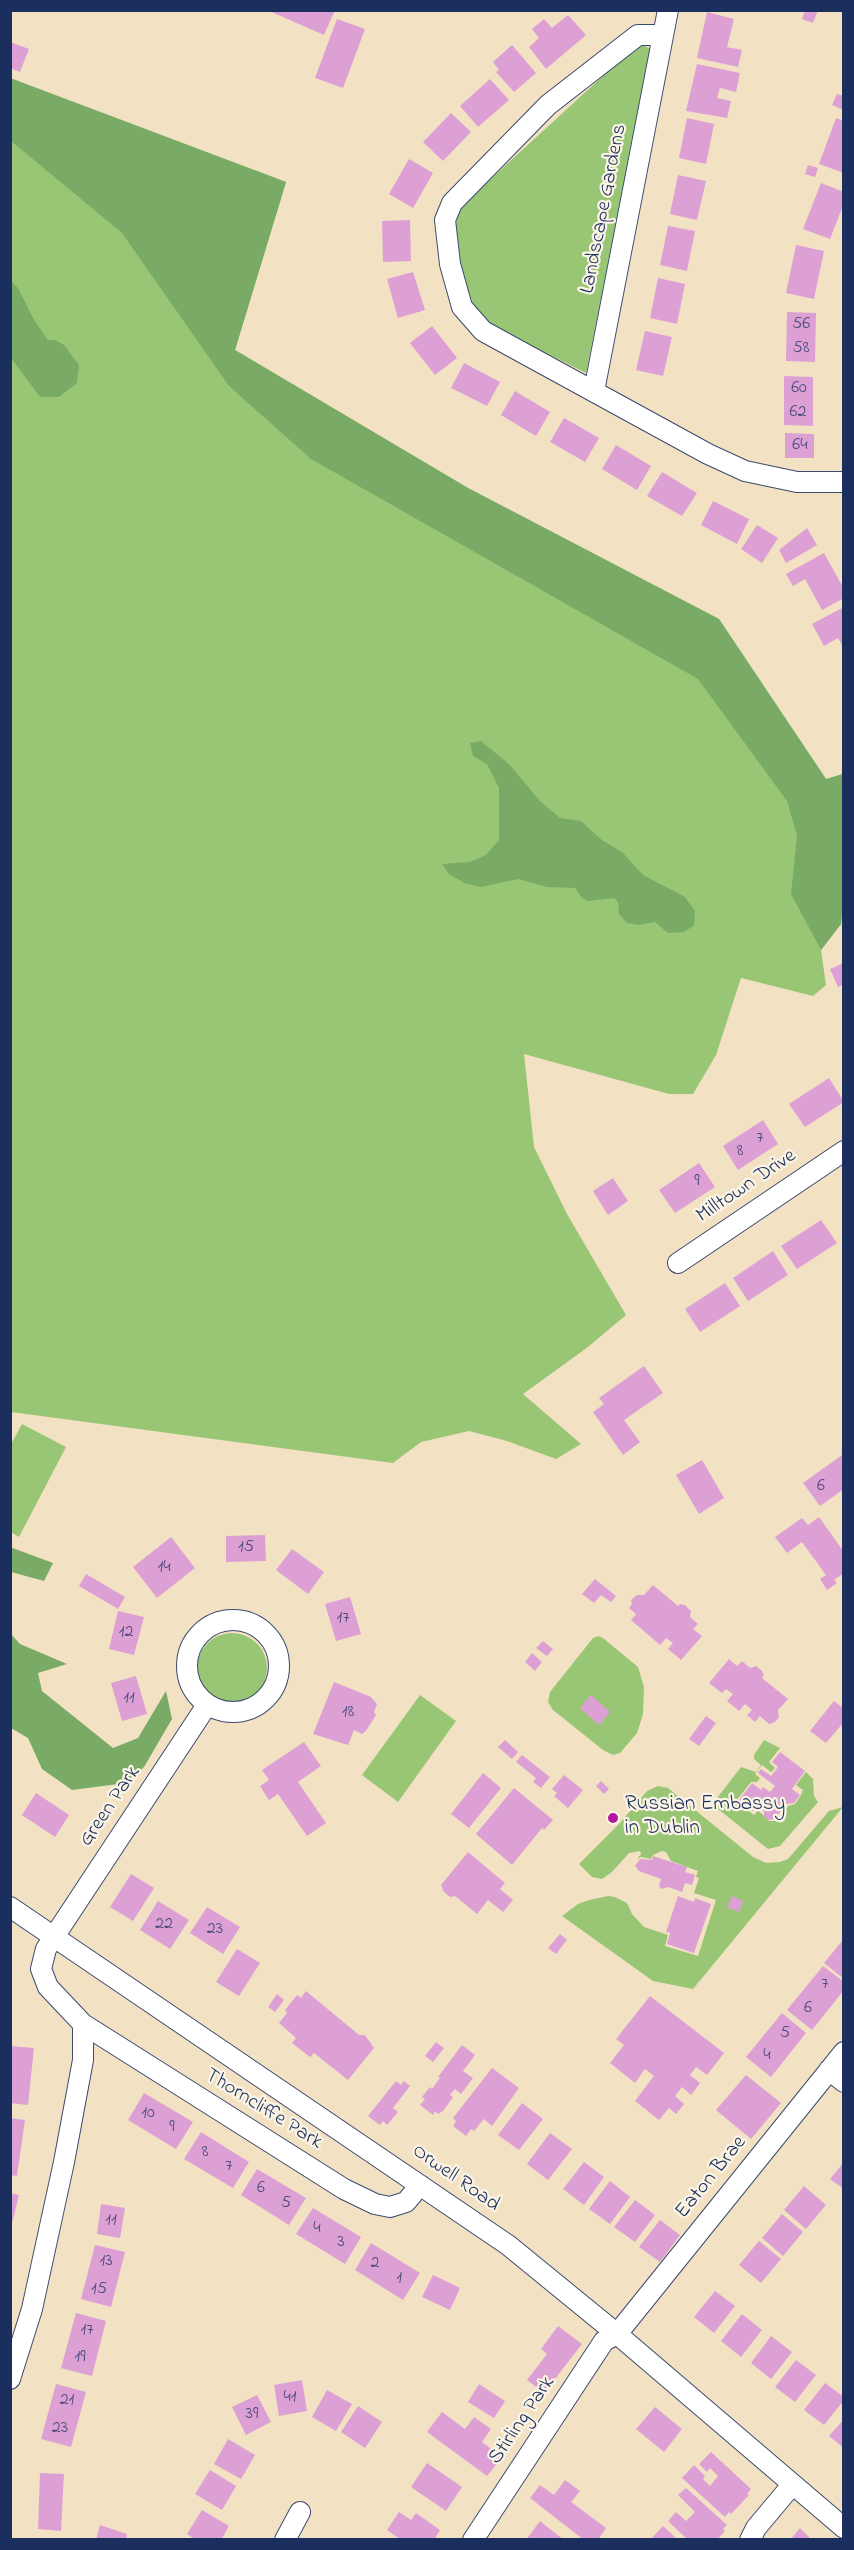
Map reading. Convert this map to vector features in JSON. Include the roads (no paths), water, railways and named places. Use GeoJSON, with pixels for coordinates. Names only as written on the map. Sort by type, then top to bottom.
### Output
{"type":"FeatureCollection","features":[{"type":"Feature","properties":{"kind":"street","name":"Landscape Gardens"},"geometry":{"type":"LineString","coordinates":[[594,392],[668,10]]}},
{"type":"Feature","properties":{"kind":"street"},"geometry":{"type":"LineString","coordinates":[[663,35],[638,35],[548,105],[452,203],[445,220],[450,264],[462,307],[483,331],[708,454],[745,471],[797,482],[843,482]]}},
{"type":"Feature","properties":{"kind":"street","name":"Milltown Drive"},"geometry":{"type":"LineString","coordinates":[[678,1263],[843,1150]]}},
{"type":"Feature","properties":{"kind":"street"},"geometry":{"type":"LineString","coordinates":[[240,1620],[255,1625],[271,1641],[279,1661],[278,1676],[273,1690],[263,1701],[250,1709],[236,1713],[221,1711],[207,1705],[196,1694],[189,1680],[186,1665],[193,1643],[209,1626],[224,1621],[240,1620]]}},
{"type":"Feature","properties":{"kind":"street","name":"Green Park"},"geometry":{"type":"LineString","coordinates":[[54,1935],[207,1705]]}},
{"type":"Feature","properties":{"kind":"street","name":"Orwell Road"},"geometry":{"type":"LineString","coordinates":[[10,1907],[508,2245],[617,2334],[843,2528]]}},
{"type":"Feature","properties":{"kind":"street","name":"Thorncliffe Park"},"geometry":{"type":"LineString","coordinates":[[54,1935],[46,1949],[41,1969],[48,1987],[82,2024],[344,2189],[375,2204],[390,2207],[406,2202],[420,2185]]}},
{"type":"Feature","properties":{"kind":"street"},"geometry":{"type":"LineString","coordinates":[[10,2379],[32,2309],[64,2162],[83,2060],[82,2024]]}},
{"type":"Feature","properties":{"kind":"street","name":"Eaton Brae"},"geometry":{"type":"LineString","coordinates":[[617,2334],[836,2076],[843,2052]]}},
{"type":"Feature","properties":{"kind":"street","name":"Stirling Park"},"geometry":{"type":"LineString","coordinates":[[473,2540],[604,2341],[617,2334]]}},
{"type":"Feature","properties":{"kind":"street"},"geometry":{"type":"LineString","coordinates":[[750,2540],[756,2528],[792,2485]]}},
{"type":"Feature","properties":{"kind":"street"},"geometry":{"type":"LineString","coordinates":[[285,2540],[300,2512]]}},
{"type":"Feature","properties":{"kind":"place","name":"Russian Embassy in Dublin"},"geometry":{"type":"Point","coordinates":[613,1818]}}]}
